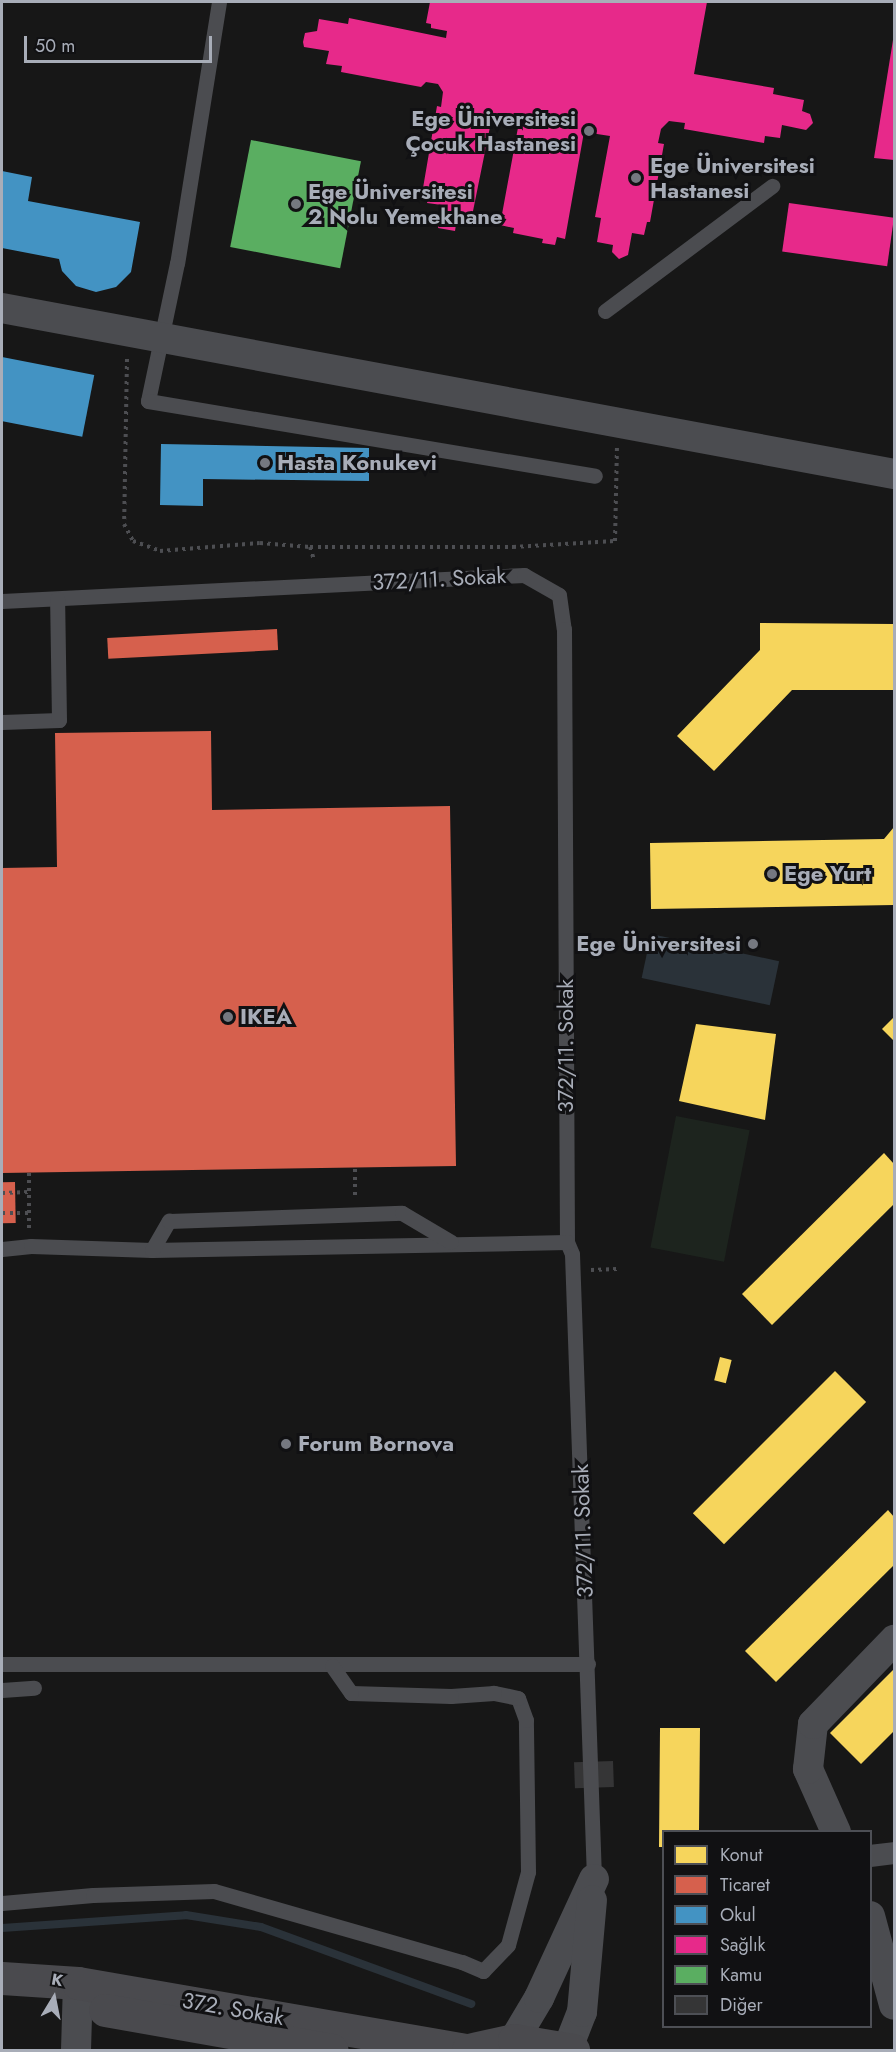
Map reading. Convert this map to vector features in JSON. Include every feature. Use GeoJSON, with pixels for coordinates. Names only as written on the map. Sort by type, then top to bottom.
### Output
{"type":"FeatureCollection","features":[{"type":"Feature","properties":{"kind":"main road","name":"372. Sokak"},"geometry":{"type":"LineString","coordinates":[[2,1978],[332,2050]]}},
{"type":"Feature","properties":{"kind":"main road","name":"372. Sokak"},"geometry":{"type":"LineString","coordinates":[[2,2000],[78,1994],[466,2050],[515,2045],[570,2050]]}},
{"type":"Feature","properties":{"kind":"street"},"geometry":{"type":"LineString","coordinates":[[2,308],[618,425],[894,474]]}},
{"type":"Feature","properties":{"kind":"street"},"geometry":{"type":"LineString","coordinates":[[835,1830],[808,1769],[813,1724],[894,1640]]}},
{"type":"Feature","properties":{"kind":"street"},"geometry":{"type":"LineString","coordinates":[[872,1856],[894,1853]]}},
{"type":"Feature","properties":{"kind":"street","name":"372/11. Sokak"},"geometry":{"type":"LineString","coordinates":[[515,2045],[594,1879]]}},
{"type":"Feature","properties":{"kind":"street","name":"372/11. Sokak"},"geometry":{"type":"LineString","coordinates":[[570,2050],[582,2012],[594,1879]]}},
{"type":"Feature","properties":{"kind":"street"},"geometry":{"type":"LineString","coordinates":[[872,1923],[894,2005]]}},
{"type":"Feature","properties":{"kind":"street"},"geometry":{"type":"LineString","coordinates":[[76,2050],[78,1994]]}},
{"type":"Feature","properties":{"kind":"lane"},"geometry":{"type":"LineString","coordinates":[[219,2],[177,263],[148,401],[596,476]]}},
{"type":"Feature","properties":{"kind":"lane"},"geometry":{"type":"LineString","coordinates":[[605,311],[772,186]]}},
{"type":"Feature","properties":{"kind":"lane","name":"372/11. Sokak"},"geometry":{"type":"LineString","coordinates":[[2,601],[524,575],[559,596],[564,641],[567,1242],[573,1270],[594,1879]]}},
{"type":"Feature","properties":{"kind":"lane"},"geometry":{"type":"LineString","coordinates":[[2,722],[60,720],[57,598]]}},
{"type":"Feature","properties":{"kind":"lane"},"geometry":{"type":"LineString","coordinates":[[152,1250],[169,1221],[402,1213],[452,1242]]}},
{"type":"Feature","properties":{"kind":"lane"},"geometry":{"type":"LineString","coordinates":[[2,1249],[31,1246],[152,1250],[452,1242],[567,1242]]}},
{"type":"Feature","properties":{"kind":"lane"},"geometry":{"type":"LineString","coordinates":[[2,1664],[332,1666],[588,1664]]}},
{"type":"Feature","properties":{"kind":"lane"},"geometry":{"type":"LineString","coordinates":[[2,1903],[93,1895],[214,1891],[462,1962],[483,1971],[508,1945],[528,1872],[526,1720],[518,1698],[494,1693],[451,1696],[351,1693],[332,1666]]}},
{"type":"Feature","properties":{"kind":"lane"},"geometry":{"type":"LineString","coordinates":[[2,1690],[34,1688]]}},
{"type":"Feature","properties":{"kind":"path"},"geometry":{"type":"LineString","coordinates":[[128,333],[124,524],[133,541],[160,551],[260,543],[310,547],[513,547],[615,541],[618,425]]}},
{"type":"Feature","properties":{"kind":"path"},"geometry":{"type":"LineString","coordinates":[[310,547],[314,560]]}},
{"type":"Feature","properties":{"kind":"path"},"geometry":{"type":"LineString","coordinates":[[355,1168],[355,1202]]}},
{"type":"Feature","properties":{"kind":"path"},"geometry":{"type":"LineString","coordinates":[[29,1172],[29,1234]]}},
{"type":"Feature","properties":{"kind":"path"},"geometry":{"type":"LineString","coordinates":[[2,1193],[29,1192]]}},
{"type":"Feature","properties":{"kind":"path"},"geometry":{"type":"LineString","coordinates":[[2,1213],[29,1213]]}},
{"type":"Feature","properties":{"kind":"path"},"geometry":{"type":"LineString","coordinates":[[573,1270],[617,1269]]}},
{"type":"Feature","properties":{"kind":"shaded area"},"geometry":{"type":"Polygon","coordinates":[[[651,934],[779,961],[770,1005],[642,978],[651,934]]]}},
{"type":"Feature","properties":{"kind":"shaded area"},"geometry":{"type":"Polygon","coordinates":[[[676,1116],[750,1130],[724,1262],[650,1248],[676,1116]]]}},
{"type":"Feature","properties":{"kind":"building: Konut"},"geometry":{"type":"Polygon","coordinates":[[[760,623],[894,624],[894,690],[792,690],[714,771],[677,736],[760,650],[760,623]]]}},
{"type":"Feature","properties":{"kind":"building: Konut","name":"Ege Yurt"},"geometry":{"type":"Polygon","coordinates":[[[894,827],[894,905],[651,909],[650,843],[884,839],[894,827]]]}},
{"type":"Feature","properties":{"kind":"building: Konut"},"geometry":{"type":"Polygon","coordinates":[[[894,1017],[894,1041],[882,1029],[894,1017]]]}},
{"type":"Feature","properties":{"kind":"building: Konut"},"geometry":{"type":"Polygon","coordinates":[[[696,1024],[776,1034],[765,1120],[679,1101],[696,1024]]]}},
{"type":"Feature","properties":{"kind":"building: Konut"},"geometry":{"type":"Polygon","coordinates":[[[884,1153],[894,1164],[894,1204],[772,1325],[742,1294],[884,1153]]]}},
{"type":"Feature","properties":{"kind":"building: Konut"},"geometry":{"type":"Polygon","coordinates":[[[720,1357],[732,1360],[726,1383],[714,1380],[720,1357]]]}},
{"type":"Feature","properties":{"kind":"building: Konut"},"geometry":{"type":"Polygon","coordinates":[[[835,1371],[866,1402],[724,1544],[693,1513],[835,1371]]]}},
{"type":"Feature","properties":{"kind":"building: Konut"},"geometry":{"type":"Polygon","coordinates":[[[888,1510],[894,1517],[894,1565],[776,1682],[745,1651],[888,1510]]]}},
{"type":"Feature","properties":{"kind":"building: Konut"},"geometry":{"type":"Polygon","coordinates":[[[894,1669],[894,1731],[861,1764],[830,1733],[894,1669]]]}},
{"type":"Feature","properties":{"kind":"building: Konut"},"geometry":{"type":"Polygon","coordinates":[[[660,1728],[700,1728],[699,1830],[662,1830],[662,1847],[659,1847],[660,1728]]]}},
{"type":"Feature","properties":{"kind":"building: Ticaret"},"geometry":{"type":"Polygon","coordinates":[[[277,629],[278,650],[108,659],[107,638],[277,629]]]}},
{"type":"Feature","properties":{"kind":"building: Ticaret","name":"IKEA"},"geometry":{"type":"Polygon","coordinates":[[[211,731],[212,810],[450,806],[456,1166],[2,1173],[2,868],[57,867],[55,733],[211,731]]]}},
{"type":"Feature","properties":{"kind":"building: Ticaret"},"geometry":{"type":"Polygon","coordinates":[[[2,1182],[15,1182],[16,1223],[3,1223],[2,1182]]]}},
{"type":"Feature","properties":{"kind":"building: Okul"},"geometry":{"type":"Polygon","coordinates":[[[2,171],[32,177],[28,201],[140,222],[131,272],[116,287],[96,292],[76,286],[62,271],[59,259],[2,248],[2,171]]]}},
{"type":"Feature","properties":{"kind":"building: Okul"},"geometry":{"type":"Polygon","coordinates":[[[2,357],[94,375],[82,437],[2,421],[2,357]]]}},
{"type":"Feature","properties":{"kind":"building: Okul","name":"Hasta Konukevi"},"geometry":{"type":"Polygon","coordinates":[[[161,444],[369,448],[369,481],[203,479],[203,506],[160,505],[161,444]]]}},
{"type":"Feature","properties":{"kind":"building: Sağlık","name":"Ege Üniversitesi Çocuk Hastanesi"},"geometry":{"type":"Polygon","coordinates":[[[430,2],[707,2],[694,74],[774,88],[773,94],[804,100],[802,111],[810,114],[813,123],[806,130],[782,125],[780,138],[765,136],[764,143],[684,129],[685,123],[669,121],[661,129],[658,143],[664,144],[650,222],[647,222],[644,235],[632,233],[628,255],[619,259],[612,252],[613,245],[597,242],[601,218],[595,217],[610,136],[584,132],[565,239],[557,237],[555,245],[542,243],[543,239],[513,233],[514,228],[500,225],[519,122],[492,117],[471,221],[457,218],[455,231],[438,228],[442,205],[427,203],[430,189],[423,188],[437,106],[441,107],[443,92],[438,84],[426,82],[421,87],[341,72],[342,66],[326,64],[329,51],[304,47],[303,42],[305,33],[317,31],[319,19],[348,24],[349,18],[446,38],[447,31],[431,28],[431,24],[426,23],[430,2]]]}},
{"type":"Feature","properties":{"kind":"building: Sağlık"},"geometry":{"type":"Polygon","coordinates":[[[894,40],[894,160],[874,158],[894,40]]]}},
{"type":"Feature","properties":{"kind":"building: Sağlık"},"geometry":{"type":"Polygon","coordinates":[[[789,203],[894,218],[887,266],[782,252],[789,203]]]}},
{"type":"Feature","properties":{"kind":"building: Kamu","name":"Ege Üniversitesi 2 Nolu Yemekhane"},"geometry":{"type":"Polygon","coordinates":[[[251,140],[361,161],[340,268],[230,247],[251,140]]]}},
{"type":"Feature","properties":{"kind":"building: Diğer"},"geometry":{"type":"Polygon","coordinates":[[[613,1761],[614,1787],[575,1788],[574,1762],[613,1761]]]}},
{"type":"Feature","properties":{"kind":"waterway"},"geometry":{"type":"LineString","coordinates":[[2,1928],[186,1915],[261,1927],[471,2004]]}},
{"type":"Feature","properties":{"kind":"place","name":"Ege Üniversitesi Çocuk Hastanesi"},"geometry":{"type":"Point","coordinates":[589,131]}},
{"type":"Feature","properties":{"kind":"place","name":"Ege Üniversitesi Hastanesi"},"geometry":{"type":"Point","coordinates":[636,178]}},
{"type":"Feature","properties":{"kind":"place","name":"Ege Üniversitesi 2 Nolu Yemekhane"},"geometry":{"type":"Point","coordinates":[296,204]}},
{"type":"Feature","properties":{"kind":"place","name":"Hasta Konukevi"},"geometry":{"type":"Point","coordinates":[265,463]}},
{"type":"Feature","properties":{"kind":"place","name":"Ege Yurt"},"geometry":{"type":"Point","coordinates":[772,874]}},
{"type":"Feature","properties":{"kind":"place","name":"Ege Üniversitesi"},"geometry":{"type":"Point","coordinates":[753,944]}},
{"type":"Feature","properties":{"kind":"place","name":"IKEA"},"geometry":{"type":"Point","coordinates":[228,1017]}},
{"type":"Feature","properties":{"kind":"place","name":"Forum Bornova"},"geometry":{"type":"Point","coordinates":[286,1444]}}]}
